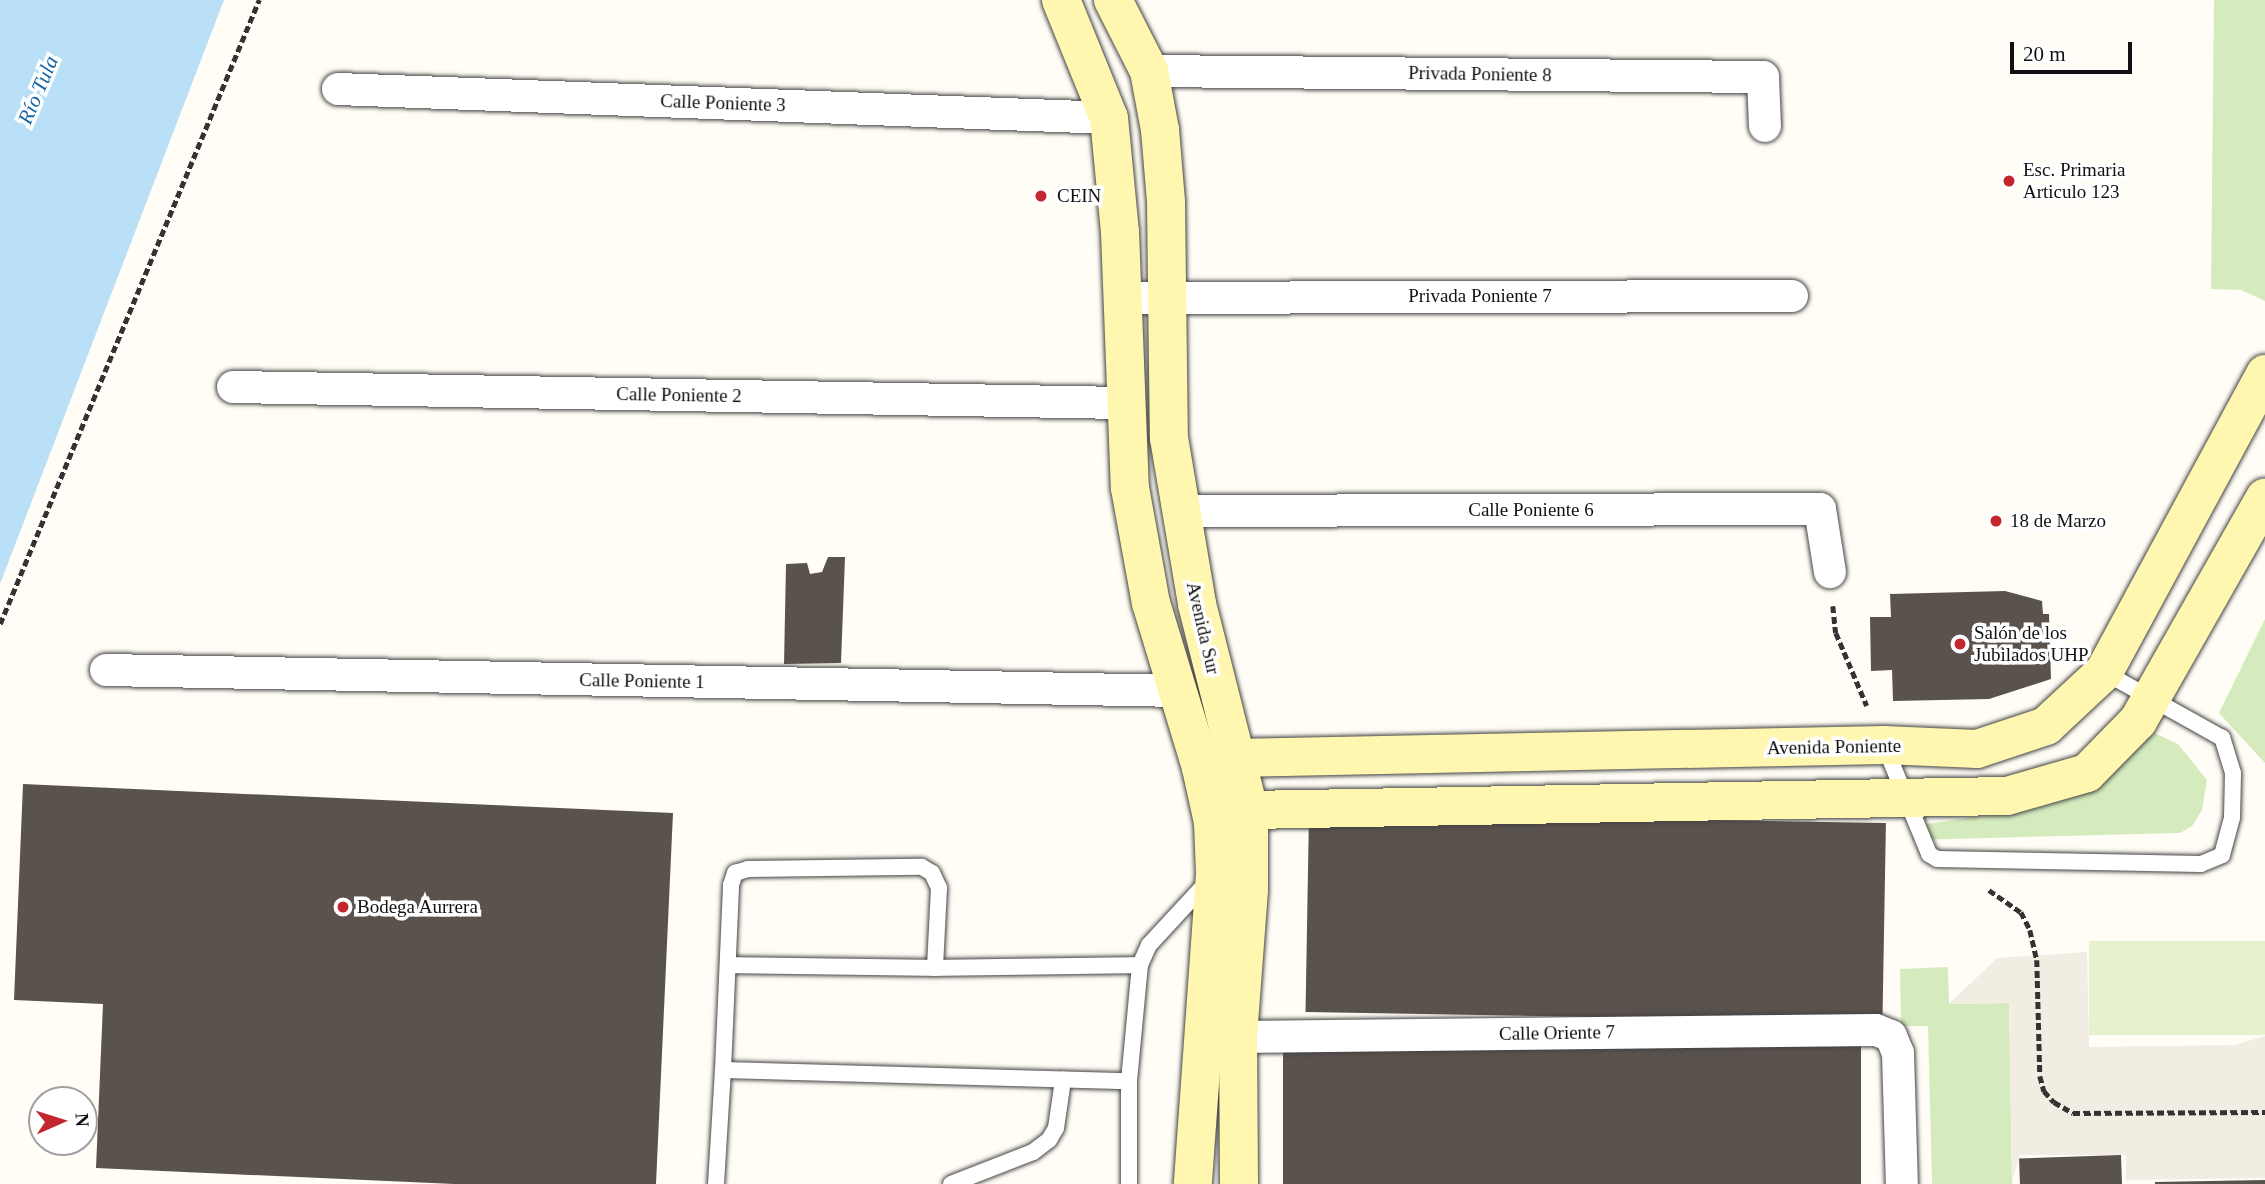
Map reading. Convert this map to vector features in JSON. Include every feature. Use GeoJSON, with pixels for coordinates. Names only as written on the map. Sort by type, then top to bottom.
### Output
{"type":"FeatureCollection","features":[{"type":"Feature","properties":{"kind":"main road","name":"Avenida Sur"},"geometry":{"type":"LineString","coordinates":[[1061,0],[1109,118],[1115,166],[1130,488],[1151,603],[1178,691],[1218,763],[1249,810],[1250,890],[1238,1037],[1233,1181]]}},
{"type":"Feature","properties":{"kind":"main road","name":"Avenida Sur"},"geometry":{"type":"LineString","coordinates":[[1112,0],[1149,71],[1161,142],[1168,296],[1169,438],[1218,763],[1213,822],[1215,874],[1193,1184]]}},
{"type":"Feature","properties":{"kind":"main road","name":"Avenida Poniente"},"geometry":{"type":"LineString","coordinates":[[1218,763],[1884,745],[1977,748],[2046,726],[2104,672],[2265,374]]}},
{"type":"Feature","properties":{"kind":"main road"},"geometry":{"type":"LineString","coordinates":[[1213,822],[1249,810],[2007,796],[2087,773],[2138,721],[2265,497]]}},
{"type":"Feature","properties":{"kind":"street","name":"Privada Poniente 8"},"geometry":{"type":"LineString","coordinates":[[1149,71],[1763,77],[1765,126]]}},
{"type":"Feature","properties":{"kind":"street","name":"Calle Poniente 3"},"geometry":{"type":"LineString","coordinates":[[338,89],[1109,118]]}},
{"type":"Feature","properties":{"kind":"street","name":"Privada Poniente 7"},"geometry":{"type":"LineString","coordinates":[[1122,298],[1792,296]]}},
{"type":"Feature","properties":{"kind":"street","name":"Calle Poniente 2"},"geometry":{"type":"LineString","coordinates":[[233,387],[1126,403]]}},
{"type":"Feature","properties":{"kind":"street","name":"Calle Poniente 6"},"geometry":{"type":"LineString","coordinates":[[1179,511],[1820,509],[1830,572]]}},
{"type":"Feature","properties":{"kind":"street","name":"Calle Poniente 1"},"geometry":{"type":"LineString","coordinates":[[106,670],[1178,691]]}},
{"type":"Feature","properties":{"kind":"street","name":"Calle Oriente 7"},"geometry":{"type":"LineString","coordinates":[[1238,1037],[1876,1030],[1891,1037],[1898,1053],[1902,1184]]}},
{"type":"Feature","properties":{"kind":"lane"},"geometry":{"type":"LineString","coordinates":[[1884,745],[1930,854],[1947,860],[2201,864],[2222,855],[2232,818],[2233,773],[2222,738],[2152,696],[2104,672]]}},
{"type":"Feature","properties":{"kind":"lane"},"geometry":{"type":"LineString","coordinates":[[716,1184],[731,885],[735,873],[748,869],[922,867],[932,873],[939,888],[935,968]]}},
{"type":"Feature","properties":{"kind":"lane"},"geometry":{"type":"LineString","coordinates":[[1129,1184],[1129,1082],[1140,965],[1149,945],[1215,874]]}},
{"type":"Feature","properties":{"kind":"lane"},"geometry":{"type":"LineString","coordinates":[[728,965],[935,968],[1140,965]]}},
{"type":"Feature","properties":{"kind":"lane"},"geometry":{"type":"LineString","coordinates":[[723,1070],[1129,1082]]}},
{"type":"Feature","properties":{"kind":"lane"},"geometry":{"type":"LineString","coordinates":[[951,1184],[1033,1152],[1049,1140],[1056,1128],[1063,1080]]}},
{"type":"Feature","properties":{"kind":"path"},"geometry":{"type":"LineString","coordinates":[[0,624],[259,0]]}},
{"type":"Feature","properties":{"kind":"path"},"geometry":{"type":"LineString","coordinates":[[1830,572],[1836,633],[1884,745]]}},
{"type":"Feature","properties":{"kind":"path"},"geometry":{"type":"LineString","coordinates":[[1947,860],[2021,912],[2030,930],[2038,960],[2040,1076],[2044,1091],[2054,1102],[2073,1114],[2265,1112]]}},
{"type":"Feature","properties":{"kind":"green space"},"geometry":{"type":"Polygon","coordinates":[[[2214,0],[2265,0],[2265,301],[2241,290],[2211,289],[2214,0]]]}},
{"type":"Feature","properties":{"kind":"green space"},"geometry":{"type":"Polygon","coordinates":[[[2265,619],[2265,763],[2219,713],[2265,619]]]}},
{"type":"Feature","properties":{"kind":"green space"},"geometry":{"type":"Polygon","coordinates":[[[2152,732],[2178,744],[2207,780],[2202,810],[2192,826],[2180,833],[1912,840],[1914,826],[2041,807],[2080,791],[2152,732]]]}},
{"type":"Feature","properties":{"kind":"green space"},"geometry":{"type":"Polygon","coordinates":[[[2089,941],[2265,941],[2265,1035],[2089,1035],[2089,941]]]}},
{"type":"Feature","properties":{"kind":"green space"},"geometry":{"type":"Polygon","coordinates":[[[1948,967],[1949,1004],[2009,1003],[2012,1184],[1932,1184],[1928,1026],[1901,1026],[1900,969],[1948,967]]]}},
{"type":"Feature","properties":{"kind":"shaded area"},"geometry":{"type":"Polygon","coordinates":[[[2087,952],[2089,1047],[2235,1045],[2265,1036],[2265,1178],[2126,1180],[2126,1155],[2020,1155],[2012,1181],[2009,1003],[1949,1004],[1997,958],[2087,952]]]}},
{"type":"Feature","properties":{"kind":"water","name":"Río Tula"},"geometry":{"type":"Polygon","coordinates":[[[0,0],[224,0],[0,584],[0,0]]]}},
{"type":"Feature","properties":{"kind":"building"},"geometry":{"type":"Polygon","coordinates":[[[828,557],[845,557],[841,663],[784,664],[786,564],[807,563],[810,574],[822,572],[828,557]]]}},
{"type":"Feature","properties":{"kind":"building","name":"Salón de los Jubilados UHP"},"geometry":{"type":"Polygon","coordinates":[[[2005,591],[2042,601],[2043,614],[2049,614],[2051,679],[1989,699],[1893,701],[1892,670],[1871,671],[1870,617],[1891,617],[1890,594],[2005,591]]]}},
{"type":"Feature","properties":{"kind":"building","name":"Bodega Aurrera"},"geometry":{"type":"Polygon","coordinates":[[[23,784],[673,813],[656,1184],[454,1184],[96,1168],[103,1004],[14,1000],[23,784]]]}},
{"type":"Feature","properties":{"kind":"building"},"geometry":{"type":"Polygon","coordinates":[[[1309,813],[1886,823],[1882,1022],[1306,1012],[1309,813]]]}},
{"type":"Feature","properties":{"kind":"building"},"geometry":{"type":"Polygon","coordinates":[[[1283,1043],[1861,1043],[1861,1184],[1283,1184],[1283,1043]]]}},
{"type":"Feature","properties":{"kind":"building"},"geometry":{"type":"Polygon","coordinates":[[[2121,1155],[2122,1184],[2020,1184],[2019,1159],[2121,1155]]]}},
{"type":"Feature","properties":{"kind":"building"},"geometry":{"type":"Polygon","coordinates":[[[2265,1180],[2265,1184],[2155,1184],[2155,1182],[2265,1180]]]}},
{"type":"Feature","properties":{"kind":"place","name":"Esc. Primaria Articulo 123"},"geometry":{"type":"Point","coordinates":[2009,181]}},
{"type":"Feature","properties":{"kind":"place","name":"CEIN"},"geometry":{"type":"Point","coordinates":[1041,196]}},
{"type":"Feature","properties":{"kind":"place","name":"18 de Marzo"},"geometry":{"type":"Point","coordinates":[1996,521]}},
{"type":"Feature","properties":{"kind":"place","name":"Salón de los Jubilados UHP"},"geometry":{"type":"Point","coordinates":[1960,644]}},
{"type":"Feature","properties":{"kind":"place","name":"Bodega Aurrera"},"geometry":{"type":"Point","coordinates":[343,907]}}]}
